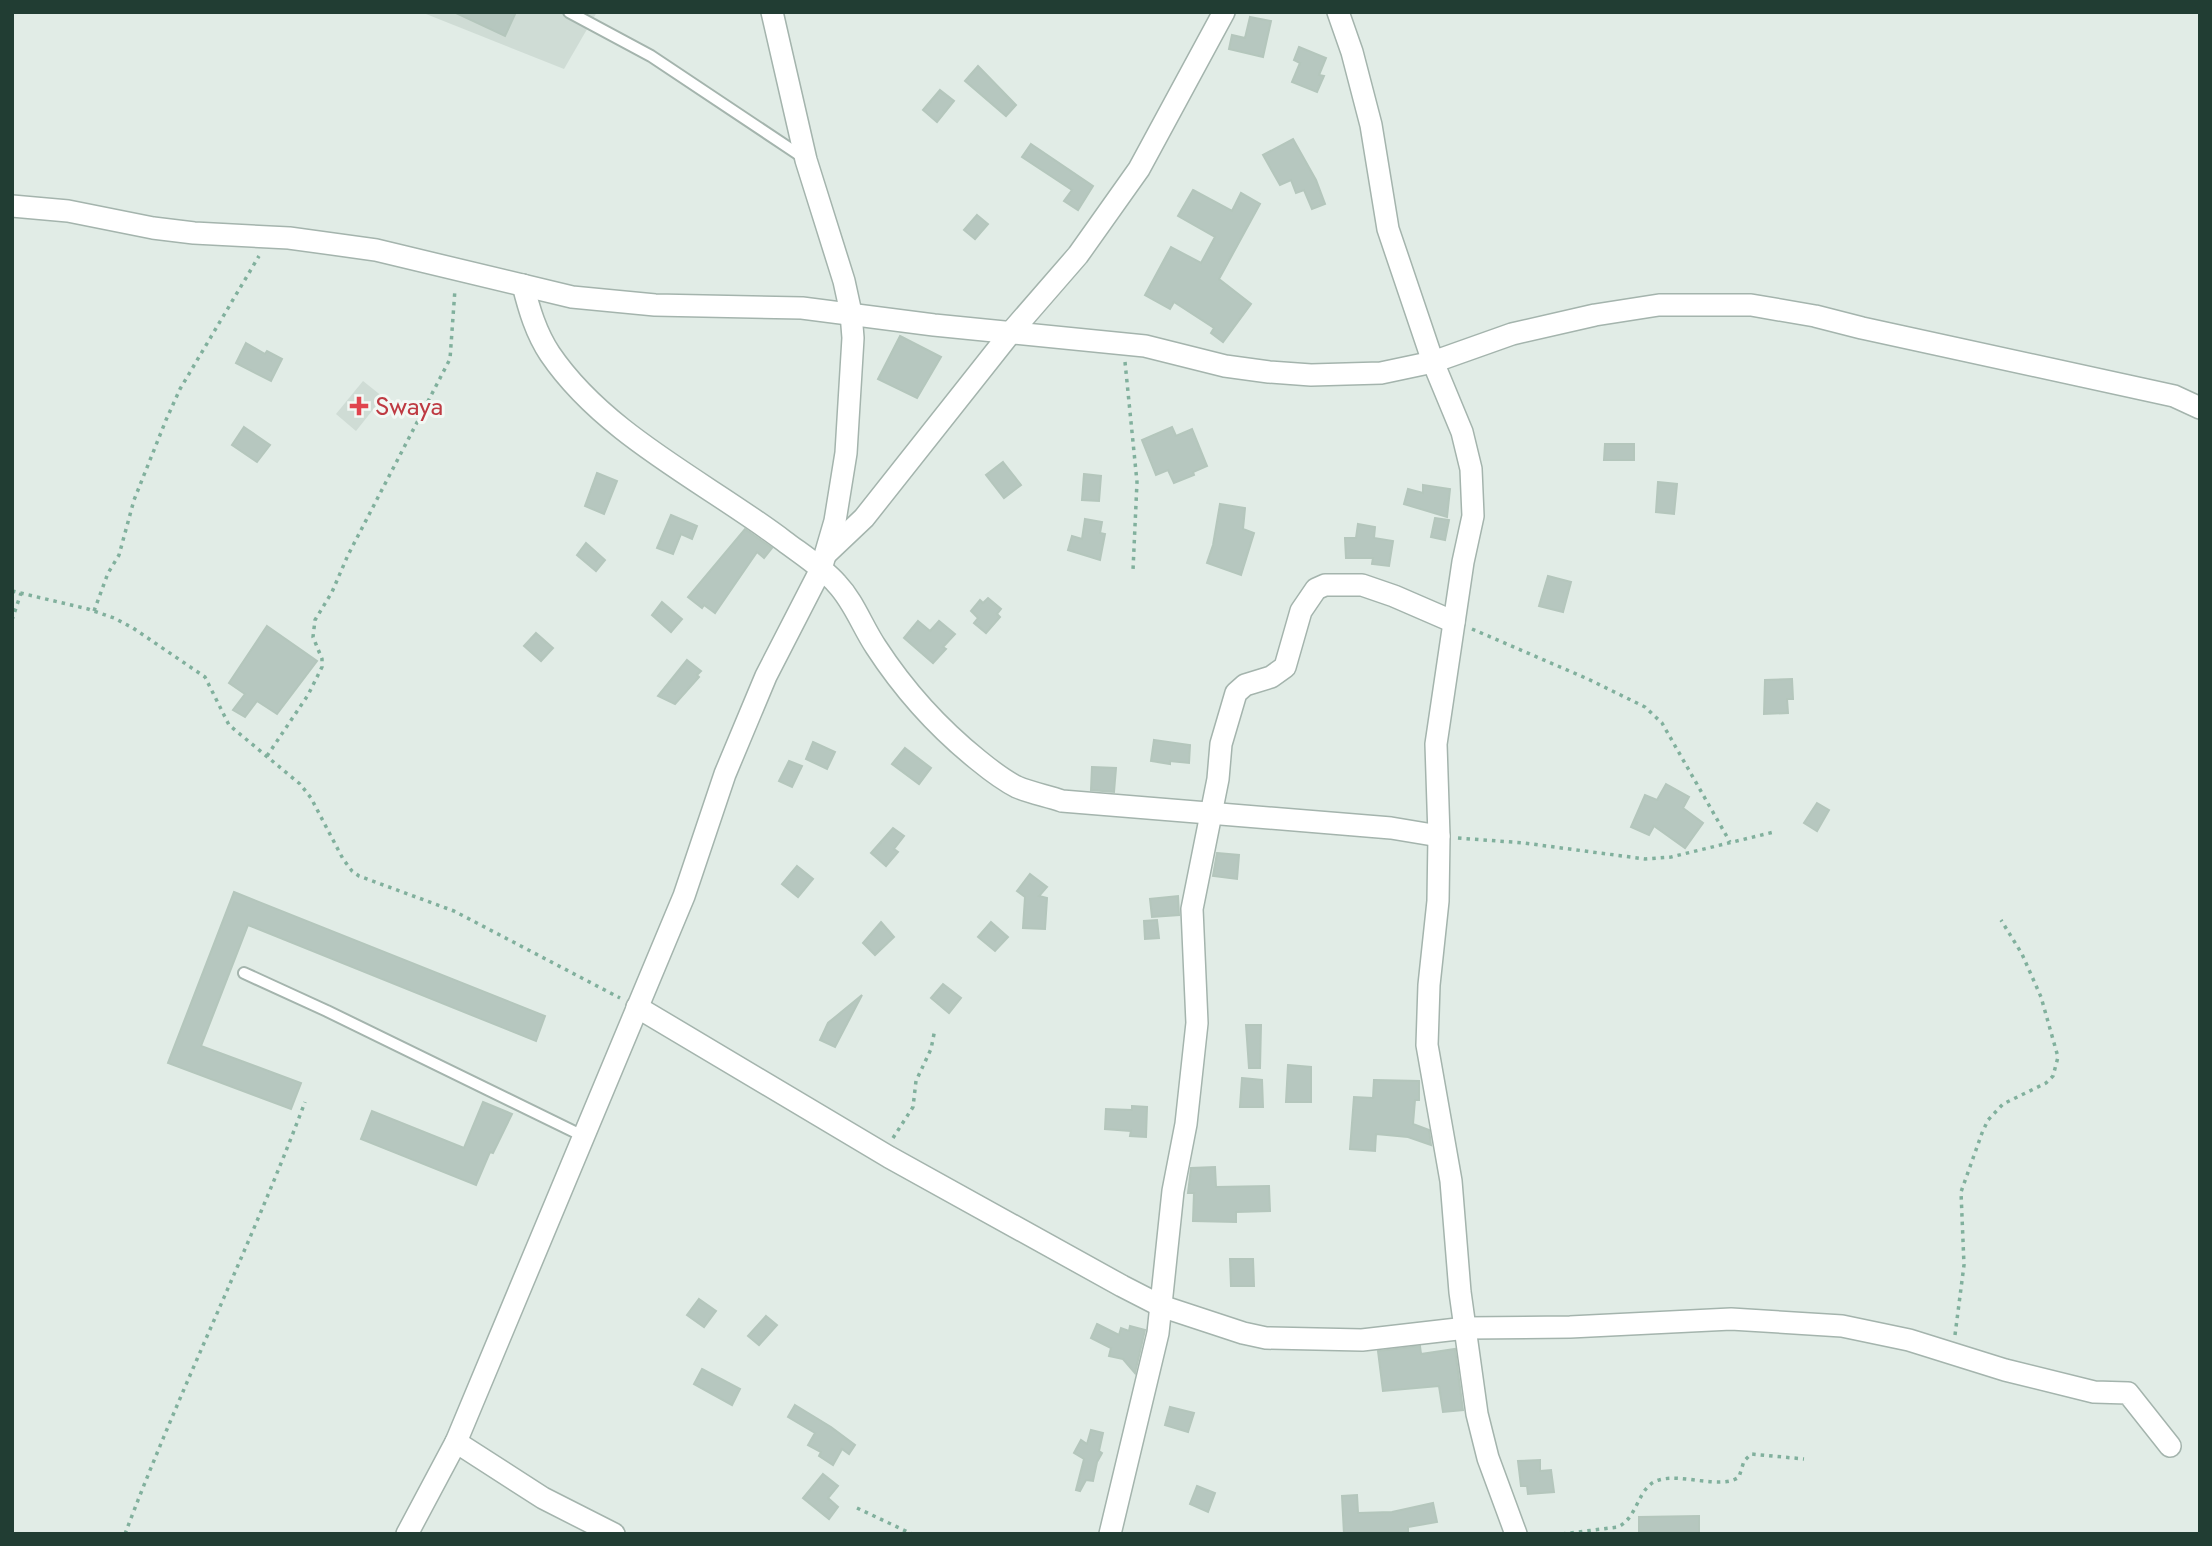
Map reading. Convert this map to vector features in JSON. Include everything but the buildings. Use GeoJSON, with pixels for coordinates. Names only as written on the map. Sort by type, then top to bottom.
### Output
{"type":"FeatureCollection","features":[{"type":"Feature","properties":{"kind":"street"},"geometry":{"type":"LineString","coordinates":[[407,1534],[456,1442],[684,896],[725,774],[761,688],[823,562],[835,522],[846,453],[853,338],[851,313],[844,281],[806,160],[772,12]]}},
{"type":"Feature","properties":{"kind":"street"},"geometry":{"type":"LineString","coordinates":[[823,562],[864,517],[1012,331],[1077,255],[1139,169],[1224,12]]}},
{"type":"Feature","properties":{"kind":"street"},"geometry":{"type":"LineString","coordinates":[[1338,12],[1352,52],[1371,125],[1388,229],[1433,362],[1462,432],[1471,469],[1473,516],[1463,562],[1436,744],[1438,901],[1429,985],[1427,1045],[1451,1181],[1460,1292],[1477,1414],[1498,1489],[1516,1534]]}},
{"type":"Feature","properties":{"kind":"street"},"geometry":{"type":"LineString","coordinates":[[12,205],[101,217],[167,230],[376,250],[572,297],[655,305],[802,307],[934,325],[1123,343],[1225,366],[1311,375],[1381,373],[1433,362],[1512,334],[1595,315],[1660,305],[1751,306],[1815,316],[2174,396],[2200,408]]}},
{"type":"Feature","properties":{"kind":"street"},"geometry":{"type":"LineString","coordinates":[[523,285],[532,319],[549,352],[574,385],[614,422],[647,447],[823,562],[897,680],[930,719],[990,770],[1017,787],[1062,801],[1391,828],[1439,836]]}},
{"type":"Feature","properties":{"kind":"street"},"geometry":{"type":"LineString","coordinates":[[1110,1534],[1151,1366],[1161,1306],[1173,1191],[1184,1135],[1196,1033],[1197,995],[1193,965],[1192,909],[1217,779],[1221,744],[1236,693],[1245,685],[1271,677],[1285,667],[1301,611],[1316,589],[1325,585],[1362,585],[1454,622]]}},
{"type":"Feature","properties":{"kind":"street"},"geometry":{"type":"LineString","coordinates":[[637,1007],[999,1220],[1161,1306],[1243,1333],[1266,1338],[1362,1339],[1466,1328],[1570,1327],[1731,1319],[1842,1326],[1909,1340],[1952,1355],[2094,1392],[2128,1393],[2170,1446]]}},
{"type":"Feature","properties":{"kind":"street"},"geometry":{"type":"LineString","coordinates":[[456,1442],[544,1499],[614,1534]]}},
{"type":"Feature","properties":{"kind":"lane"},"geometry":{"type":"LineString","coordinates":[[569,12],[651,56],[806,160]]}},
{"type":"Feature","properties":{"kind":"lane"},"geometry":{"type":"LineString","coordinates":[[244,973],[583,1136]]}},
{"type":"Feature","properties":{"kind":"path"},"geometry":{"type":"LineString","coordinates":[[94,611],[108,573],[119,555],[134,500],[180,389],[271,238]]}},
{"type":"Feature","properties":{"kind":"path"},"geometry":{"type":"LineString","coordinates":[[267,756],[308,695],[322,667],[323,659],[313,636],[315,620],[332,592],[348,555],[450,359],[456,269]]}},
{"type":"Feature","properties":{"kind":"path"},"geometry":{"type":"LineString","coordinates":[[1123,343],[1137,482],[1133,570]]}},
{"type":"Feature","properties":{"kind":"path"},"geometry":{"type":"LineString","coordinates":[[12,591],[94,611],[132,628],[205,677],[229,725],[300,784],[311,798],[332,840],[352,871],[454,911],[637,1007]]}},
{"type":"Feature","properties":{"kind":"path"},"geometry":{"type":"LineString","coordinates":[[12,620],[20,593]]}},
{"type":"Feature","properties":{"kind":"path"},"geometry":{"type":"LineString","coordinates":[[1454,622],[1588,679],[1645,707],[1662,723],[1730,842]]}},
{"type":"Feature","properties":{"kind":"path"},"geometry":{"type":"LineString","coordinates":[[1439,836],[1524,843],[1645,859],[1680,855],[1774,832]]}},
{"type":"Feature","properties":{"kind":"path"},"geometry":{"type":"LineString","coordinates":[[1952,1355],[1963,1282],[1963,1185],[1988,1120],[2003,1104],[2046,1083],[2053,1076],[2058,1057],[2041,997],[2022,954],[2001,920]]}},
{"type":"Feature","properties":{"kind":"path"},"geometry":{"type":"LineString","coordinates":[[889,1157],[892,1139],[913,1107],[916,1081],[931,1049],[934,1029]]}},
{"type":"Feature","properties":{"kind":"path"},"geometry":{"type":"LineString","coordinates":[[125,1534],[160,1443],[284,1157],[305,1102]]}},
{"type":"Feature","properties":{"kind":"path"},"geometry":{"type":"LineString","coordinates":[[1562,1534],[1618,1527],[1633,1515],[1652,1482],[1663,1478],[1732,1481],[1739,1477],[1747,1457],[1755,1453],[1804,1459]]}},
{"type":"Feature","properties":{"kind":"path"},"geometry":{"type":"LineString","coordinates":[[857,1508],[912,1534]]}},
{"type":"Feature","properties":{"kind":"path"},"geometry":{"type":"LineString","coordinates":[[1618,1527],[1622,1534]]}},
{"type":"Feature","properties":{"kind":"shaded area"},"geometry":{"type":"Polygon","coordinates":[[[421,12],[597,12],[564,69],[421,12]]]}},
{"type":"Feature","properties":{"kind":"shaded area","name":"Swaya"},"geometry":{"type":"Polygon","coordinates":[[[363,381],[383,397],[356,431],[336,414],[363,381]]]}},
{"type":"Feature","properties":{"kind":"place","name":"Swaya"},"geometry":{"type":"Point","coordinates":[359,406]}}]}
